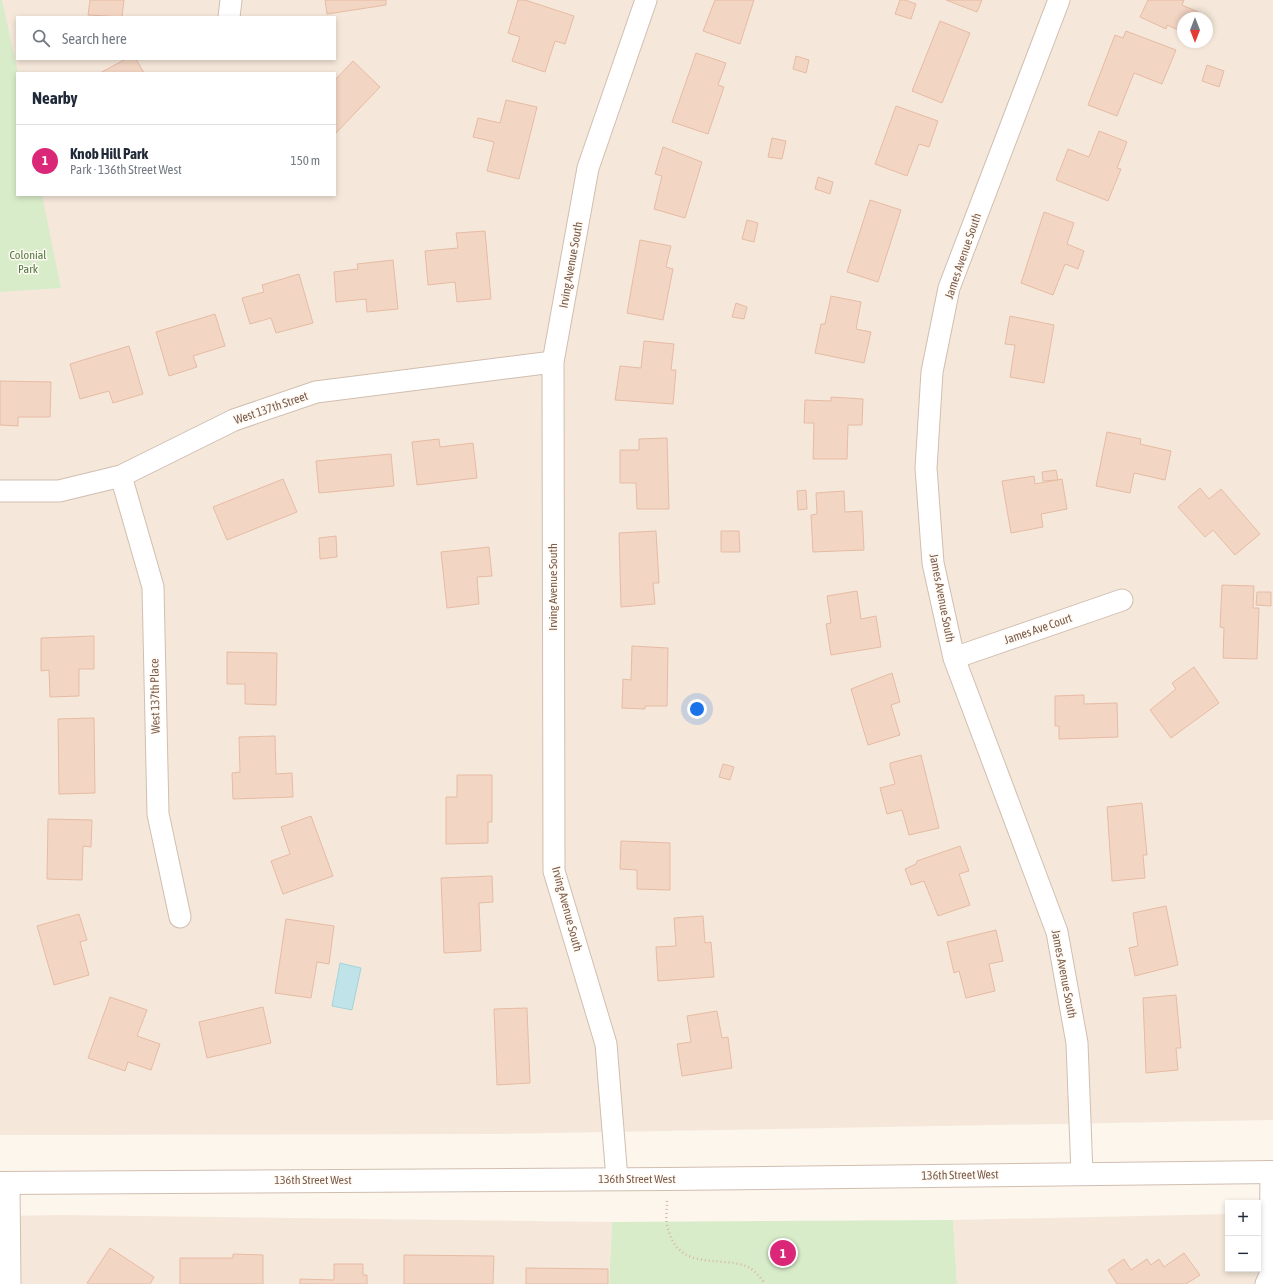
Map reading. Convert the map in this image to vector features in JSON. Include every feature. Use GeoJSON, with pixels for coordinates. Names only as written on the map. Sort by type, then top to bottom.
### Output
{"type":"FeatureCollection","features":[{"type":"Feature","properties":{"kind":"street"},"geometry":{"type":"LineString","coordinates":[[229,16],[231,0]]}},
{"type":"Feature","properties":{"kind":"street","name":"Irving Avenue South"},"geometry":{"type":"LineString","coordinates":[[617,1179],[606,1044],[554,871],[553,362],[588,168],[646,0]]}},
{"type":"Feature","properties":{"kind":"street","name":"James Avenue South"},"geometry":{"type":"LineString","coordinates":[[1059,0],[949,288],[932,372],[926,468],[933,556],[954,658],[1057,932],[1077,1043],[1082,1174]]}},
{"type":"Feature","properties":{"kind":"street","name":"West 137th Street"},"geometry":{"type":"LineString","coordinates":[[0,492],[59,491],[121,476],[234,420],[316,392],[553,362]]}},
{"type":"Feature","properties":{"kind":"street","name":"West 137th Place"},"geometry":{"type":"LineString","coordinates":[[121,476],[153,587],[158,814],[180,917]]}},
{"type":"Feature","properties":{"kind":"street","name":"James Ave Court"},"geometry":{"type":"LineString","coordinates":[[954,658],[1122,600]]}},
{"type":"Feature","properties":{"kind":"street"},"geometry":{"type":"LineString","coordinates":[[1266,1284],[1270,1275],[1272,1172]]}},
{"type":"Feature","properties":{"kind":"street","name":"136th Street West"},"geometry":{"type":"LineString","coordinates":[[5,1183],[668,1179],[1272,1172]]}},
{"type":"Feature","properties":{"kind":"street"},"geometry":{"type":"LineString","coordinates":[[5,1183],[10,1284]]}},
{"type":"Feature","properties":{"kind":"path"},"geometry":{"type":"LineString","coordinates":[[668,1179],[667,1228],[674,1244],[686,1256],[699,1260],[724,1262],[750,1267],[762,1279],[764,1284]]}},
{"type":"Feature","properties":{"kind":"shaded area"},"geometry":{"type":"Polygon","coordinates":[[[0,0],[1273,0],[1273,1120],[497,1134],[0,1135],[0,0]]]}},
{"type":"Feature","properties":{"kind":"shaded area"},"geometry":{"type":"Polygon","coordinates":[[[1261,1213],[1273,1213],[1273,1284],[957,1284],[953,1220],[1225,1214],[1225,1272],[1261,1272],[1261,1213]]]}},
{"type":"Feature","properties":{"kind":"shaded area"},"geometry":{"type":"Polygon","coordinates":[[[61,1215],[612,1222],[609,1284],[0,1284],[0,1216],[61,1215]]]}},
{"type":"Feature","properties":{"kind":"green space","name":"Colonial Park"},"geometry":{"type":"Polygon","coordinates":[[[0,0],[2,0],[18,72],[16,72],[16,196],[42,196],[61,288],[0,292],[0,0]]]}},
{"type":"Feature","properties":{"kind":"green space"},"geometry":{"type":"Polygon","coordinates":[[[953,1220],[957,1284],[609,1284],[612,1222],[953,1220]]]}},
{"type":"Feature","properties":{"kind":"water"},"geometry":{"type":"Polygon","coordinates":[[[340,963],[361,968],[352,1010],[332,1006],[340,963]]]}},
{"type":"Feature","properties":{"kind":"building"},"geometry":{"type":"Polygon","coordinates":[[[90,0],[124,0],[122,16],[88,15],[90,0]]]}},
{"type":"Feature","properties":{"kind":"building"},"geometry":{"type":"Polygon","coordinates":[[[325,0],[386,0],[386,5],[327,14],[325,0]]]}},
{"type":"Feature","properties":{"kind":"building"},"geometry":{"type":"Polygon","coordinates":[[[518,0],[525,0],[574,16],[565,44],[555,41],[545,72],[512,61],[520,37],[508,33],[518,0]]]}},
{"type":"Feature","properties":{"kind":"building"},"geometry":{"type":"Polygon","coordinates":[[[715,0],[754,0],[740,44],[703,31],[715,0]]]}},
{"type":"Feature","properties":{"kind":"building"},"geometry":{"type":"Polygon","coordinates":[[[900,0],[905,0],[916,4],[911,19],[895,14],[900,0]]]}},
{"type":"Feature","properties":{"kind":"building"},"geometry":{"type":"Polygon","coordinates":[[[946,0],[982,0],[977,12],[946,0]]]}},
{"type":"Feature","properties":{"kind":"building"},"geometry":{"type":"Polygon","coordinates":[[[1148,0],[1184,0],[1182,5],[1198,12],[1177,12],[1177,29],[1167,25],[1166,29],[1140,17],[1148,0]]]}},
{"type":"Feature","properties":{"kind":"building"},"geometry":{"type":"Polygon","coordinates":[[[940,21],[970,33],[942,103],[912,91],[940,21]]]}},
{"type":"Feature","properties":{"kind":"building"},"geometry":{"type":"Polygon","coordinates":[[[1126,31],[1176,50],[1162,84],[1134,73],[1117,116],[1088,105],[1115,35],[1123,38],[1126,31]]]}},
{"type":"Feature","properties":{"kind":"building"},"geometry":{"type":"Polygon","coordinates":[[[696,53],[726,63],[718,85],[724,87],[708,134],[672,122],[696,53]]]}},
{"type":"Feature","properties":{"kind":"building"},"geometry":{"type":"Polygon","coordinates":[[[796,56],[809,60],[806,73],[793,69],[796,56]]]}},
{"type":"Feature","properties":{"kind":"building"},"geometry":{"type":"Polygon","coordinates":[[[124,60],[137,60],[143,72],[102,72],[124,60]]]}},
{"type":"Feature","properties":{"kind":"building"},"geometry":{"type":"Polygon","coordinates":[[[353,61],[380,87],[336,133],[336,79],[353,61]]]}},
{"type":"Feature","properties":{"kind":"building"},"geometry":{"type":"Polygon","coordinates":[[[1207,65],[1224,71],[1219,87],[1202,81],[1207,65]]]}},
{"type":"Feature","properties":{"kind":"building"},"geometry":{"type":"Polygon","coordinates":[[[506,100],[537,107],[519,179],[487,171],[494,142],[473,137],[478,118],[500,123],[506,100]]]}},
{"type":"Feature","properties":{"kind":"building"},"geometry":{"type":"Polygon","coordinates":[[[896,106],[938,121],[929,147],[919,144],[907,176],[875,164],[896,106]]]}},
{"type":"Feature","properties":{"kind":"building"},"geometry":{"type":"Polygon","coordinates":[[[1099,131],[1127,142],[1117,168],[1121,169],[1108,201],[1056,180],[1068,149],[1089,157],[1099,131]]]}},
{"type":"Feature","properties":{"kind":"building"},"geometry":{"type":"Polygon","coordinates":[[[772,138],[786,141],[782,159],[768,157],[772,138]]]}},
{"type":"Feature","properties":{"kind":"building"},"geometry":{"type":"Polygon","coordinates":[[[663,147],[702,162],[685,218],[654,209],[662,176],[655,174],[663,147]]]}},
{"type":"Feature","properties":{"kind":"building"},"geometry":{"type":"Polygon","coordinates":[[[818,177],[833,182],[830,194],[815,189],[818,177]]]}},
{"type":"Feature","properties":{"kind":"building"},"geometry":{"type":"Polygon","coordinates":[[[870,200],[901,210],[878,282],[847,272],[870,200]]]}},
{"type":"Feature","properties":{"kind":"building"},"geometry":{"type":"Polygon","coordinates":[[[1044,212],[1074,223],[1067,244],[1084,251],[1078,269],[1065,264],[1053,295],[1021,283],[1044,212]]]}},
{"type":"Feature","properties":{"kind":"building"},"geometry":{"type":"Polygon","coordinates":[[[747,220],[758,223],[754,242],[742,239],[747,220]]]}},
{"type":"Feature","properties":{"kind":"building"},"geometry":{"type":"Polygon","coordinates":[[[485,231],[491,299],[457,302],[455,282],[428,285],[425,251],[458,248],[456,233],[485,231]]]}},
{"type":"Feature","properties":{"kind":"building"},"geometry":{"type":"Polygon","coordinates":[[[640,240],[671,246],[666,267],[673,269],[663,320],[627,313],[640,240]]]}},
{"type":"Feature","properties":{"kind":"building"},"geometry":{"type":"Polygon","coordinates":[[[393,260],[398,309],[367,312],[366,299],[336,302],[334,272],[358,269],[357,264],[393,260]]]}},
{"type":"Feature","properties":{"kind":"building"},"geometry":{"type":"Polygon","coordinates":[[[299,274],[313,323],[276,333],[271,318],[250,324],[242,298],[264,292],[262,285],[299,274]]]}},
{"type":"Feature","properties":{"kind":"building"},"geometry":{"type":"Polygon","coordinates":[[[831,296],[861,302],[856,329],[871,332],[864,363],[815,353],[821,324],[825,324],[831,296]]]}},
{"type":"Feature","properties":{"kind":"building"},"geometry":{"type":"Polygon","coordinates":[[[736,303],[747,307],[744,319],[732,317],[736,303]]]}},
{"type":"Feature","properties":{"kind":"building"},"geometry":{"type":"Polygon","coordinates":[[[215,314],[225,346],[193,356],[197,367],[169,376],[156,332],[215,314]]]}},
{"type":"Feature","properties":{"kind":"building"},"geometry":{"type":"Polygon","coordinates":[[[1010,316],[1054,325],[1044,383],[1010,377],[1015,345],[1005,344],[1010,316]]]}},
{"type":"Feature","properties":{"kind":"building"},"geometry":{"type":"Polygon","coordinates":[[[644,341],[674,344],[671,370],[676,370],[673,404],[615,400],[620,366],[641,368],[644,341]]]}},
{"type":"Feature","properties":{"kind":"building"},"geometry":{"type":"Polygon","coordinates":[[[129,346],[143,394],[113,403],[109,391],[80,399],[70,364],[129,346]]]}},
{"type":"Feature","properties":{"kind":"building"},"geometry":{"type":"Polygon","coordinates":[[[0,381],[51,382],[50,417],[18,417],[18,426],[0,425],[0,381]]]}},
{"type":"Feature","properties":{"kind":"building"},"geometry":{"type":"Polygon","coordinates":[[[831,397],[863,399],[862,425],[848,425],[847,459],[813,459],[814,423],[804,423],[805,400],[831,401],[831,397]]]}},
{"type":"Feature","properties":{"kind":"building"},"geometry":{"type":"Polygon","coordinates":[[[1107,432],[1141,439],[1140,444],[1171,451],[1165,480],[1134,473],[1130,493],[1096,486],[1107,432]]]}},
{"type":"Feature","properties":{"kind":"building"},"geometry":{"type":"Polygon","coordinates":[[[667,438],[669,509],[637,509],[636,483],[620,483],[620,450],[639,450],[639,439],[667,438]]]}},
{"type":"Feature","properties":{"kind":"building"},"geometry":{"type":"Polygon","coordinates":[[[439,439],[440,447],[473,443],[477,478],[417,485],[412,442],[439,439]]]}},
{"type":"Feature","properties":{"kind":"building"},"geometry":{"type":"Polygon","coordinates":[[[391,454],[394,486],[319,493],[316,461],[391,454]]]}},
{"type":"Feature","properties":{"kind":"building"},"geometry":{"type":"Polygon","coordinates":[[[1056,470],[1058,480],[1043,481],[1042,472],[1056,470]]]}},
{"type":"Feature","properties":{"kind":"building"},"geometry":{"type":"Polygon","coordinates":[[[1034,476],[1035,484],[1062,479],[1067,509],[1041,514],[1043,527],[1011,533],[1002,481],[1034,476]]]}},
{"type":"Feature","properties":{"kind":"building"},"geometry":{"type":"Polygon","coordinates":[[[283,479],[297,512],[227,540],[213,507],[283,479]]]}},
{"type":"Feature","properties":{"kind":"building"},"geometry":{"type":"Polygon","coordinates":[[[1200,488],[1209,499],[1221,489],[1260,534],[1235,555],[1213,530],[1205,537],[1178,507],[1200,488]]]}},
{"type":"Feature","properties":{"kind":"building"},"geometry":{"type":"Polygon","coordinates":[[[806,490],[807,509],[798,510],[797,491],[806,490]]]}},
{"type":"Feature","properties":{"kind":"building"},"geometry":{"type":"Polygon","coordinates":[[[844,491],[845,512],[862,511],[864,550],[813,552],[811,515],[817,514],[816,493],[844,491]]]}},
{"type":"Feature","properties":{"kind":"building"},"geometry":{"type":"Polygon","coordinates":[[[656,531],[659,583],[653,583],[655,604],[621,607],[619,533],[656,531]]]}},
{"type":"Feature","properties":{"kind":"building"},"geometry":{"type":"Polygon","coordinates":[[[721,531],[739,531],[740,552],[721,552],[721,531]]]}},
{"type":"Feature","properties":{"kind":"building"},"geometry":{"type":"Polygon","coordinates":[[[336,536],[337,557],[320,559],[319,538],[336,536]]]}},
{"type":"Feature","properties":{"kind":"building"},"geometry":{"type":"Polygon","coordinates":[[[489,547],[492,576],[477,577],[479,604],[447,608],[441,552],[489,547]]]}},
{"type":"Feature","properties":{"kind":"building"},"geometry":{"type":"Polygon","coordinates":[[[1222,585],[1254,586],[1253,608],[1259,608],[1257,659],[1223,658],[1224,628],[1220,627],[1222,585]]]}},
{"type":"Feature","properties":{"kind":"building"},"geometry":{"type":"Polygon","coordinates":[[[857,591],[861,619],[876,616],[881,647],[831,655],[826,624],[831,623],[827,596],[857,591]]]}},
{"type":"Feature","properties":{"kind":"building"},"geometry":{"type":"Polygon","coordinates":[[[1257,592],[1271,592],[1271,606],[1256,605],[1257,592]]]}},
{"type":"Feature","properties":{"kind":"building"},"geometry":{"type":"Polygon","coordinates":[[[94,636],[94,669],[79,669],[79,696],[50,697],[49,670],[41,671],[41,638],[94,636]]]}},
{"type":"Feature","properties":{"kind":"building"},"geometry":{"type":"Polygon","coordinates":[[[632,646],[668,648],[667,706],[645,706],[645,709],[622,708],[623,679],[631,680],[632,646]]]}},
{"type":"Feature","properties":{"kind":"building"},"geometry":{"type":"Polygon","coordinates":[[[227,652],[277,653],[276,705],[245,704],[245,684],[227,684],[227,652]]]}},
{"type":"Feature","properties":{"kind":"building"},"geometry":{"type":"Polygon","coordinates":[[[1194,667],[1219,703],[1171,738],[1150,710],[1176,689],[1172,683],[1194,667]]]}},
{"type":"Feature","properties":{"kind":"building"},"geometry":{"type":"Polygon","coordinates":[[[892,673],[900,702],[891,705],[900,735],[868,745],[851,689],[892,673]]]}},
{"type":"Feature","properties":{"kind":"building"},"geometry":{"type":"Polygon","coordinates":[[[1084,695],[1084,704],[1117,703],[1118,737],[1059,739],[1059,726],[1055,726],[1055,696],[1084,695]]]}},
{"type":"Feature","properties":{"kind":"building"},"geometry":{"type":"Polygon","coordinates":[[[94,718],[95,793],[59,794],[58,719],[94,718]]]}},
{"type":"Feature","properties":{"kind":"building"},"geometry":{"type":"Polygon","coordinates":[[[275,736],[276,774],[292,773],[293,797],[233,799],[232,773],[240,772],[239,737],[275,736]]]}},
{"type":"Feature","properties":{"kind":"building"},"geometry":{"type":"Polygon","coordinates":[[[921,755],[939,828],[909,835],[902,810],[887,814],[880,788],[895,784],[890,763],[921,755]]]}},
{"type":"Feature","properties":{"kind":"building"},"geometry":{"type":"Polygon","coordinates":[[[723,764],[734,767],[730,780],[719,777],[723,764]]]}},
{"type":"Feature","properties":{"kind":"building"},"geometry":{"type":"Polygon","coordinates":[[[457,775],[492,775],[492,822],[488,822],[488,843],[446,844],[446,797],[457,797],[457,775]]]}},
{"type":"Feature","properties":{"kind":"building"},"geometry":{"type":"Polygon","coordinates":[[[1142,803],[1147,855],[1143,855],[1145,878],[1112,881],[1107,807],[1142,803]]]}},
{"type":"Feature","properties":{"kind":"building"},"geometry":{"type":"Polygon","coordinates":[[[311,816],[333,876],[283,894],[271,861],[290,854],[281,827],[311,816]]]}},
{"type":"Feature","properties":{"kind":"building"},"geometry":{"type":"Polygon","coordinates":[[[48,819],[92,820],[91,847],[83,846],[82,880],[47,879],[48,819]]]}},
{"type":"Feature","properties":{"kind":"building"},"geometry":{"type":"Polygon","coordinates":[[[621,841],[670,843],[670,890],[637,889],[637,870],[620,869],[621,841]]]}},
{"type":"Feature","properties":{"kind":"building"},"geometry":{"type":"Polygon","coordinates":[[[960,846],[969,871],[959,874],[970,905],[938,916],[924,881],[911,885],[905,869],[916,864],[917,861],[960,846]]]}},
{"type":"Feature","properties":{"kind":"building"},"geometry":{"type":"Polygon","coordinates":[[[492,876],[493,902],[479,903],[481,951],[444,953],[441,878],[492,876]]]}},
{"type":"Feature","properties":{"kind":"building"},"geometry":{"type":"Polygon","coordinates":[[[1166,906],[1178,965],[1135,976],[1129,948],[1138,946],[1133,913],[1166,906]]]}},
{"type":"Feature","properties":{"kind":"building"},"geometry":{"type":"Polygon","coordinates":[[[79,914],[87,940],[80,942],[89,975],[54,985],[37,926],[79,914]]]}},
{"type":"Feature","properties":{"kind":"building"},"geometry":{"type":"Polygon","coordinates":[[[703,916],[705,943],[711,942],[714,977],[658,981],[656,947],[676,946],[674,918],[703,916]]]}},
{"type":"Feature","properties":{"kind":"building"},"geometry":{"type":"Polygon","coordinates":[[[286,919],[334,926],[329,964],[317,962],[311,998],[275,993],[286,919]]]}},
{"type":"Feature","properties":{"kind":"building"},"geometry":{"type":"Polygon","coordinates":[[[996,930],[1003,961],[989,964],[995,991],[966,998],[959,971],[954,973],[947,942],[996,930]]]}},
{"type":"Feature","properties":{"kind":"building"},"geometry":{"type":"Polygon","coordinates":[[[1176,995],[1181,1048],[1176,1048],[1178,1070],[1146,1073],[1143,998],[1176,995]]]}},
{"type":"Feature","properties":{"kind":"building"},"geometry":{"type":"Polygon","coordinates":[[[110,997],[147,1010],[137,1036],[160,1044],[151,1070],[128,1062],[125,1071],[88,1058],[110,997]]]}},
{"type":"Feature","properties":{"kind":"building"},"geometry":{"type":"Polygon","coordinates":[[[263,1007],[271,1043],[207,1058],[199,1022],[263,1007]]]}},
{"type":"Feature","properties":{"kind":"building"},"geometry":{"type":"Polygon","coordinates":[[[527,1008],[530,1083],[497,1085],[494,1009],[527,1008]]]}},
{"type":"Feature","properties":{"kind":"building"},"geometry":{"type":"Polygon","coordinates":[[[717,1011],[722,1038],[728,1037],[732,1068],[682,1076],[677,1044],[691,1042],[687,1016],[717,1011]]]}},
{"type":"Feature","properties":{"kind":"building"},"geometry":{"type":"Polygon","coordinates":[[[110,1248],[154,1277],[150,1284],[87,1283],[110,1248]]]}},
{"type":"Feature","properties":{"kind":"building"},"geometry":{"type":"Polygon","coordinates":[[[1184,1253],[1200,1275],[1186,1284],[1117,1284],[1108,1270],[1124,1259],[1131,1270],[1147,1259],[1151,1265],[1159,1259],[1164,1267],[1184,1253]]]}},
{"type":"Feature","properties":{"kind":"building"},"geometry":{"type":"Polygon","coordinates":[[[233,1254],[263,1255],[263,1284],[180,1284],[180,1258],[233,1258],[233,1254]]]}},
{"type":"Feature","properties":{"kind":"building"},"geometry":{"type":"Polygon","coordinates":[[[404,1255],[494,1256],[493,1284],[404,1284],[404,1255]]]}},
{"type":"Feature","properties":{"kind":"building"},"geometry":{"type":"Polygon","coordinates":[[[334,1264],[363,1264],[363,1275],[367,1275],[367,1284],[300,1284],[300,1279],[334,1280],[334,1264]]]}},
{"type":"Feature","properties":{"kind":"building"},"geometry":{"type":"Polygon","coordinates":[[[526,1268],[608,1269],[608,1284],[526,1284],[526,1268]]]}},
{"type":"Feature","properties":{"kind":"place","name":"Knob Hill Park"},"geometry":{"type":"Point","coordinates":[783,1253]}}]}
